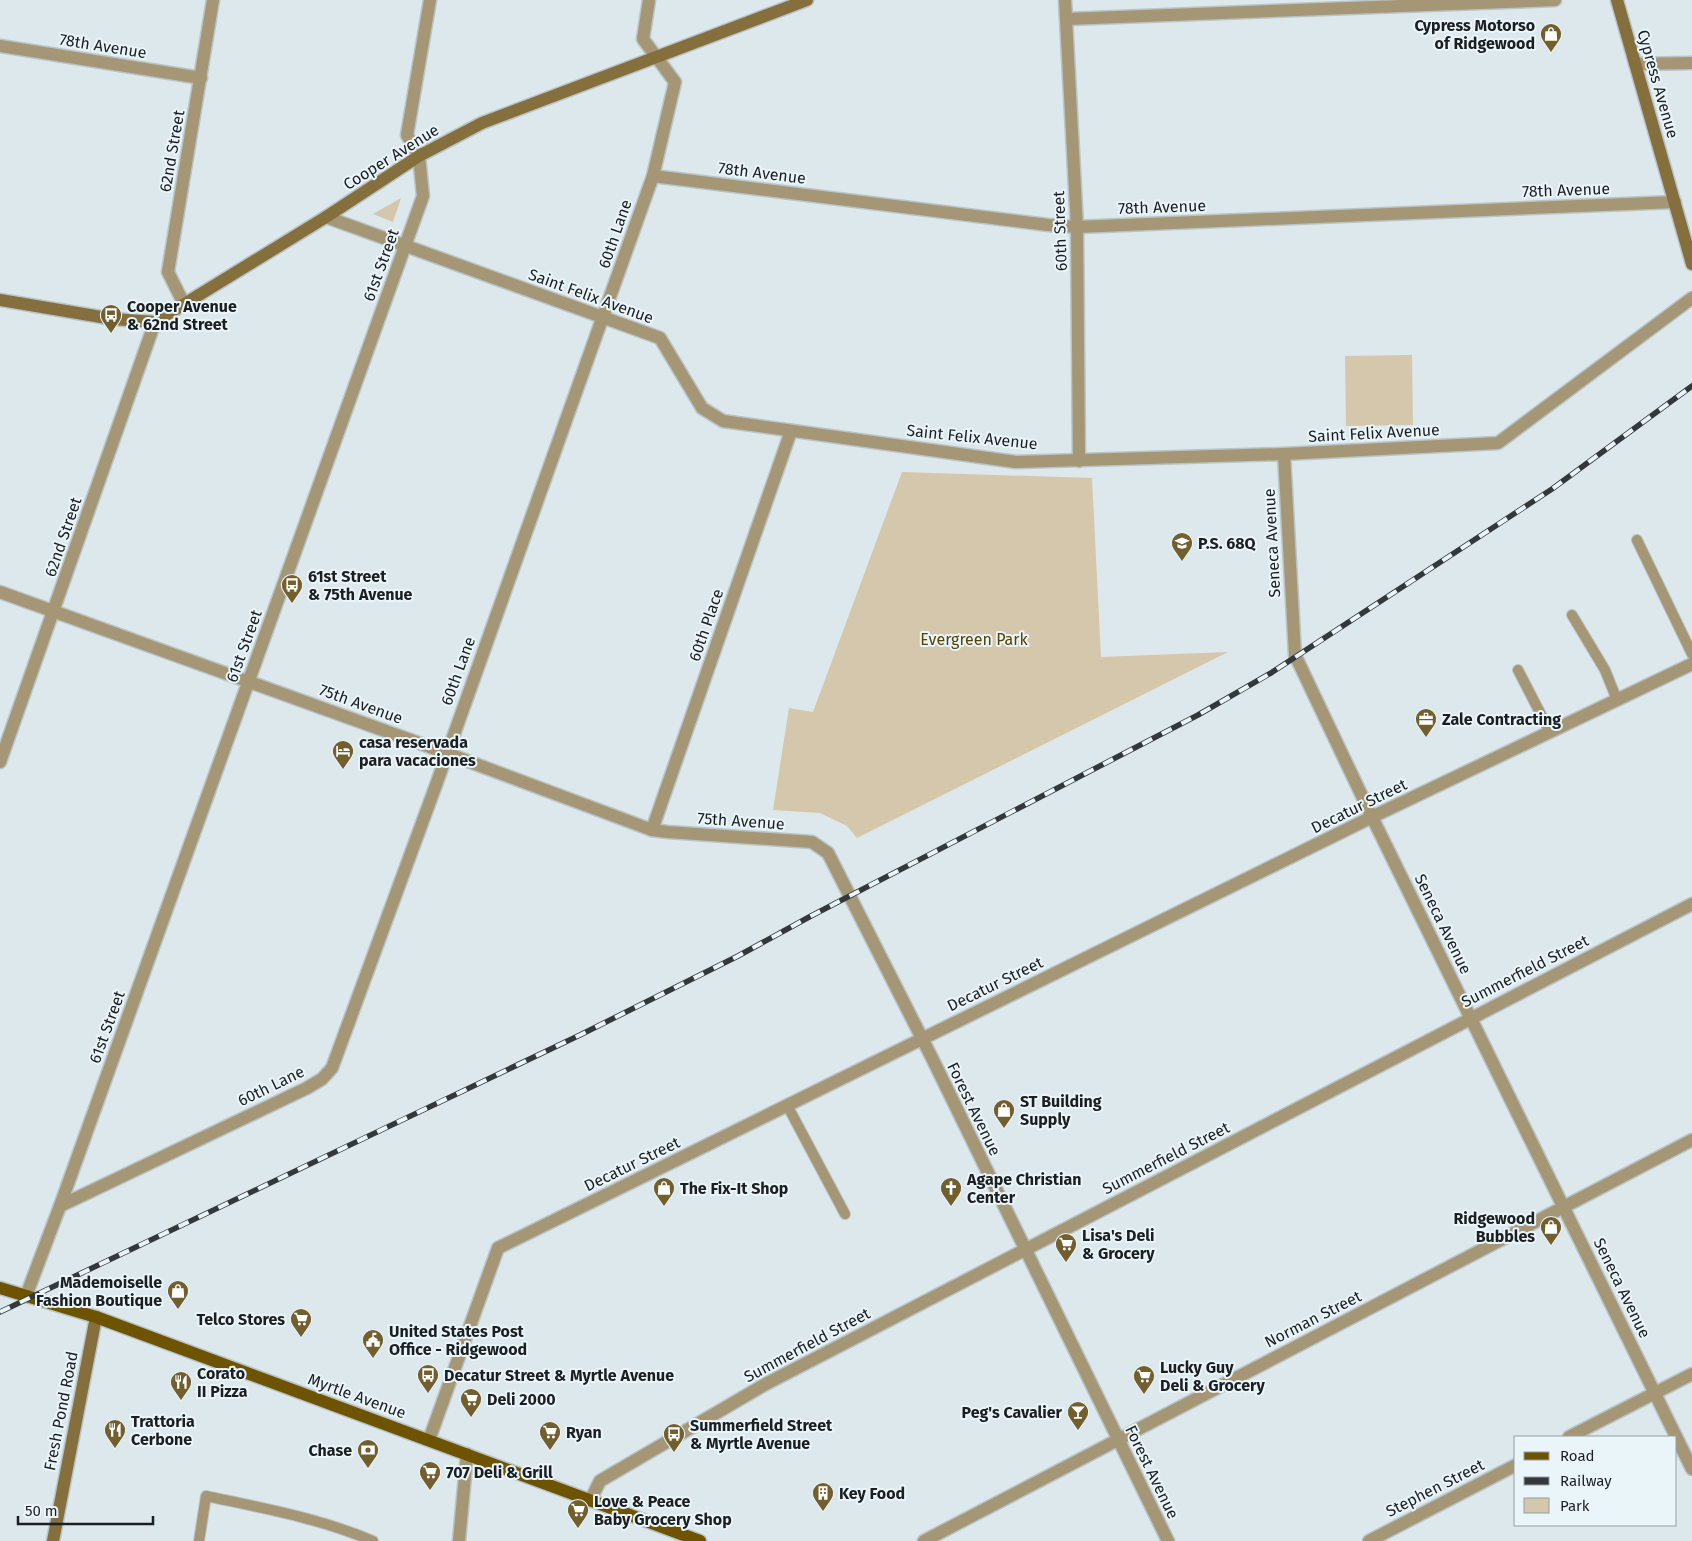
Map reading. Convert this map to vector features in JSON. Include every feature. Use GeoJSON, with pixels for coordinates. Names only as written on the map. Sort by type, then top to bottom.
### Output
{"type":"FeatureCollection","features":[{"type":"Feature","properties":{"kind":"main road","name":"Cooper Avenue"},"geometry":{"type":"LineString","coordinates":[[155,322],[326,218],[419,156],[482,122],[808,0]]}},
{"type":"Feature","properties":{"kind":"main road","name":"Cypress Avenue"},"geometry":{"type":"LineString","coordinates":[[1617,0],[1692,264]]}},
{"type":"Feature","properties":{"kind":"main road"},"geometry":{"type":"LineString","coordinates":[[0,300],[113,319],[155,322]]}},
{"type":"Feature","properties":{"kind":"main road","name":"Myrtle Avenue"},"geometry":{"type":"LineString","coordinates":[[0,1288],[96,1317],[700,1541]]}},
{"type":"Feature","properties":{"kind":"main road","name":"Fresh Pond Road"},"geometry":{"type":"LineString","coordinates":[[53,1541],[96,1317]]}},
{"type":"Feature","properties":{"kind":"street","name":"62nd Street"},"geometry":{"type":"LineString","coordinates":[[184,304],[168,272],[214,0]]}},
{"type":"Feature","properties":{"kind":"street","name":"61st Street"},"geometry":{"type":"LineString","coordinates":[[26,1296],[424,196],[419,156],[407,135],[430,0]]}},
{"type":"Feature","properties":{"kind":"street","name":"60th Lane"},"geometry":{"type":"LineString","coordinates":[[60,1206],[307,1088],[322,1079],[332,1068],[376,952],[604,317],[652,176],[675,82],[643,39],[649,0]]}},
{"type":"Feature","properties":{"kind":"street","name":"60th Street"},"geometry":{"type":"LineString","coordinates":[[1065,0],[1076,227],[1079,461]]}},
{"type":"Feature","properties":{"kind":"street"},"geometry":{"type":"LineString","coordinates":[[1067,19],[1555,0]]}},
{"type":"Feature","properties":{"kind":"street","name":"78th Avenue"},"geometry":{"type":"LineString","coordinates":[[0,46],[201,78]]}},
{"type":"Feature","properties":{"kind":"street"},"geometry":{"type":"LineString","coordinates":[[1635,64],[1692,63]]}},
{"type":"Feature","properties":{"kind":"street","name":"78th Avenue"},"geometry":{"type":"LineString","coordinates":[[652,176],[1048,226],[1076,227],[1675,202]]}},
{"type":"Feature","properties":{"kind":"street","name":"Saint Felix Avenue"},"geometry":{"type":"LineString","coordinates":[[326,218],[660,338],[702,408],[723,421],[1016,462],[1284,454],[1498,443],[1692,298]]}},
{"type":"Feature","properties":{"kind":"street","name":"62nd Street"},"geometry":{"type":"LineString","coordinates":[[0,762],[155,322]]}},
{"type":"Feature","properties":{"kind":"street","name":"60th Place"},"geometry":{"type":"LineString","coordinates":[[652,830],[791,431]]}},
{"type":"Feature","properties":{"kind":"street","name":"Seneca Avenue"},"geometry":{"type":"LineString","coordinates":[[1284,454],[1295,655],[1372,817],[1676,1436]]}},
{"type":"Feature","properties":{"kind":"street","name":"75th Avenue"},"geometry":{"type":"LineString","coordinates":[[0,592],[446,753],[652,830],[812,842],[828,853]]}},
{"type":"Feature","properties":{"kind":"street","name":"Decatur Street"},"geometry":{"type":"LineString","coordinates":[[429,1440],[498,1248],[1372,817],[1692,664]]}},
{"type":"Feature","properties":{"kind":"street","name":"Forest Avenue"},"geometry":{"type":"LineString","coordinates":[[828,853],[1168,1541]]}},
{"type":"Feature","properties":{"kind":"street","name":"Summerfield Street"},"geometry":{"type":"LineString","coordinates":[[590,1501],[600,1481],[764,1385],[1692,904]]}},
{"type":"Feature","properties":{"kind":"street","name":"Norman Street"},"geometry":{"type":"LineString","coordinates":[[924,1541],[1692,1140]]}},
{"type":"Feature","properties":{"kind":"street"},"geometry":{"type":"LineString","coordinates":[[1571,1436],[1692,1374]]}},
{"type":"Feature","properties":{"kind":"street","name":"Seneca Avenue"},"geometry":{"type":"LineString","coordinates":[[1677,1438],[1692,1469]]}},
{"type":"Feature","properties":{"kind":"street"},"geometry":{"type":"LineString","coordinates":[[459,1541],[467,1454]]}},
{"type":"Feature","properties":{"kind":"street","name":"Stephen Street"},"geometry":{"type":"LineString","coordinates":[[1369,1541],[1514,1466]]}},
{"type":"Feature","properties":{"kind":"lane"},"geometry":{"type":"LineString","coordinates":[[1636,540],[1692,654]]}},
{"type":"Feature","properties":{"kind":"lane"},"geometry":{"type":"LineString","coordinates":[[1572,615],[1605,670],[1617,700]]}},
{"type":"Feature","properties":{"kind":"lane"},"geometry":{"type":"LineString","coordinates":[[1518,670],[1550,732]]}},
{"type":"Feature","properties":{"kind":"lane"},"geometry":{"type":"LineString","coordinates":[[787,1105],[845,1214]]}},
{"type":"Feature","properties":{"kind":"lane"},"geometry":{"type":"LineString","coordinates":[[199,1541],[206,1496],[271,1509],[321,1522],[373,1541]]}},
{"type":"Feature","properties":{"kind":"green space"},"geometry":{"type":"Polygon","coordinates":[[[401,198],[393,222],[373,214],[401,198]]]}},
{"type":"Feature","properties":{"kind":"green space"},"geometry":{"type":"Polygon","coordinates":[[[1412,355],[1413,425],[1346,426],[1345,356],[1412,355]]]}},
{"type":"Feature","properties":{"kind":"green space","name":"Evergreen Park"},"geometry":{"type":"Polygon","coordinates":[[[902,472],[1092,478],[1101,657],[1228,652],[857,838],[847,826],[820,813],[773,810],[789,708],[813,712],[902,472]]]}},
{"type":"Feature","properties":{"kind":"railway"},"geometry":{"type":"LineString","coordinates":[[0,1312],[580,1035],[738,956],[811,916],[1198,715],[1271,673],[1552,489],[1692,386]]}},
{"type":"Feature","properties":{"kind":"place","name":"Cypress Motorso of Ridgewood"},"geometry":{"type":"Point","coordinates":[1551,53]}},
{"type":"Feature","properties":{"kind":"place","name":"Cooper Avenue & 62nd Street"},"geometry":{"type":"Point","coordinates":[111,334]}},
{"type":"Feature","properties":{"kind":"place","name":"P.S. 68Q"},"geometry":{"type":"Point","coordinates":[1182,562]}},
{"type":"Feature","properties":{"kind":"place","name":"61st Street & 75th Avenue"},"geometry":{"type":"Point","coordinates":[292,604]}},
{"type":"Feature","properties":{"kind":"place","name":"Zale Contracting"},"geometry":{"type":"Point","coordinates":[1426,738]}},
{"type":"Feature","properties":{"kind":"place","name":"casa reservada para vacaciones"},"geometry":{"type":"Point","coordinates":[343,770]}},
{"type":"Feature","properties":{"kind":"place","name":"ST Building Supply"},"geometry":{"type":"Point","coordinates":[1004,1129]}},
{"type":"Feature","properties":{"kind":"place","name":"The Fix-It Shop"},"geometry":{"type":"Point","coordinates":[664,1207]}},
{"type":"Feature","properties":{"kind":"place","name":"Agape Christian Center"},"geometry":{"type":"Point","coordinates":[951,1207]}},
{"type":"Feature","properties":{"kind":"place","name":"Ridgewood Bubbles"},"geometry":{"type":"Point","coordinates":[1551,1246]}},
{"type":"Feature","properties":{"kind":"place","name":"Lisa's Deli & Grocery"},"geometry":{"type":"Point","coordinates":[1066,1263]}},
{"type":"Feature","properties":{"kind":"place","name":"Mademoiselle Fashion Boutique"},"geometry":{"type":"Point","coordinates":[178,1310]}},
{"type":"Feature","properties":{"kind":"place","name":"Telco Stores"},"geometry":{"type":"Point","coordinates":[301,1338]}},
{"type":"Feature","properties":{"kind":"place","name":"United States Post Office - Ridgewood"},"geometry":{"type":"Point","coordinates":[373,1359]}},
{"type":"Feature","properties":{"kind":"place","name":"Decatur Street & Myrtle Avenue"},"geometry":{"type":"Point","coordinates":[428,1394]}},
{"type":"Feature","properties":{"kind":"place","name":"Lucky Guy Deli & Grocery"},"geometry":{"type":"Point","coordinates":[1144,1395]}},
{"type":"Feature","properties":{"kind":"place","name":"Corato II Pizza"},"geometry":{"type":"Point","coordinates":[181,1401]}},
{"type":"Feature","properties":{"kind":"place","name":"Deli 2000"},"geometry":{"type":"Point","coordinates":[471,1418]}},
{"type":"Feature","properties":{"kind":"place","name":"Peg's Cavalier"},"geometry":{"type":"Point","coordinates":[1078,1431]}},
{"type":"Feature","properties":{"kind":"place","name":"Trattoria Cerbone"},"geometry":{"type":"Point","coordinates":[115,1449]}},
{"type":"Feature","properties":{"kind":"place","name":"Ryan"},"geometry":{"type":"Point","coordinates":[550,1451]}},
{"type":"Feature","properties":{"kind":"place","name":"Summerfield Street & Myrtle Avenue"},"geometry":{"type":"Point","coordinates":[674,1453]}},
{"type":"Feature","properties":{"kind":"place","name":"Chase"},"geometry":{"type":"Point","coordinates":[368,1469]}},
{"type":"Feature","properties":{"kind":"place","name":"707 Deli & Grill"},"geometry":{"type":"Point","coordinates":[430,1491]}},
{"type":"Feature","properties":{"kind":"place","name":"Key Food"},"geometry":{"type":"Point","coordinates":[823,1512]}},
{"type":"Feature","properties":{"kind":"place","name":"Love & Peace Baby Grocery Shop"},"geometry":{"type":"Point","coordinates":[578,1529]}}]}
